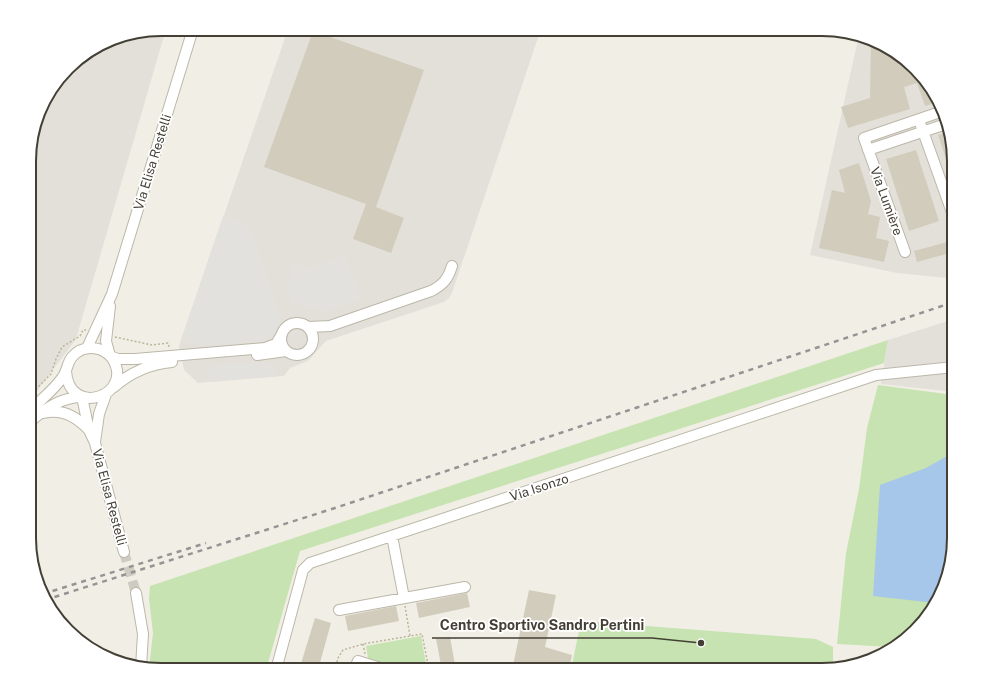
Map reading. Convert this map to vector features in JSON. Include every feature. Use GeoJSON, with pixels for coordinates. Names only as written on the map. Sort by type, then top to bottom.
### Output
{"type":"FeatureCollection","features":[{"type":"Feature","properties":{"kind":"street","name":"Via Elisa Restelli"},"geometry":{"type":"LineString","coordinates":[[87,348],[112,294],[191,36]]}},
{"type":"Feature","properties":{"kind":"street"},"geometry":{"type":"LineString","coordinates":[[937,114],[864,138],[868,150],[942,126]]}},
{"type":"Feature","properties":{"kind":"street"},"geometry":{"type":"LineString","coordinates":[[919,120],[947,199]]}},
{"type":"Feature","properties":{"kind":"street","name":"Via Lumière"},"geometry":{"type":"LineString","coordinates":[[868,150],[905,252]]}},
{"type":"Feature","properties":{"kind":"street"},"geometry":{"type":"LineString","coordinates":[[308,327],[330,326],[431,292],[442,286],[447,280],[452,266]]}},
{"type":"Feature","properties":{"kind":"street","name":"Via Elisa Restelli"},"geometry":{"type":"LineString","coordinates":[[110,356],[106,341],[112,294]]}},
{"type":"Feature","properties":{"kind":"street"},"geometry":{"type":"LineString","coordinates":[[36,412],[57,385],[66,371],[72,356],[87,348],[95,348],[118,359],[135,359],[265,348],[276,344],[284,330],[292,324],[303,324],[308,327],[311,332],[313,342]]}},
{"type":"Feature","properties":{"kind":"street"},"geometry":{"type":"LineString","coordinates":[[282,334],[282,343],[286,351],[290,354],[300,355],[308,350],[313,342],[330,326]]}},
{"type":"Feature","properties":{"kind":"street"},"geometry":{"type":"LineString","coordinates":[[36,413],[67,399],[82,397],[94,398],[109,391],[132,374],[157,364],[274,354],[286,351]]}},
{"type":"Feature","properties":{"kind":"street"},"geometry":{"type":"LineString","coordinates":[[95,443],[99,414],[109,391],[116,380],[117,372],[115,363],[110,356]]}},
{"type":"Feature","properties":{"kind":"street","name":"Via Isonzo"},"geometry":{"type":"LineString","coordinates":[[278,663],[304,570],[310,563],[876,375],[947,368]]}},
{"type":"Feature","properties":{"kind":"street"},"geometry":{"type":"LineString","coordinates":[[66,371],[70,386],[82,397],[89,430],[95,443]]}},
{"type":"Feature","properties":{"kind":"street"},"geometry":{"type":"LineString","coordinates":[[36,413],[63,412],[76,418],[89,430]]}},
{"type":"Feature","properties":{"kind":"street","name":"Via Elisa Restelli"},"geometry":{"type":"LineString","coordinates":[[95,443],[124,552]]}},
{"type":"Feature","properties":{"kind":"street"},"geometry":{"type":"LineString","coordinates":[[392,536],[404,598]]}},
{"type":"Feature","properties":{"kind":"street"},"geometry":{"type":"LineString","coordinates":[[339,610],[465,587]]}},
{"type":"Feature","properties":{"kind":"street"},"geometry":{"type":"LineString","coordinates":[[136,593],[143,634],[141,661]]}},
{"type":"Feature","properties":{"kind":"path"},"geometry":{"type":"LineString","coordinates":[[404,598],[410,636]]}},
{"type":"Feature","properties":{"kind":"path"},"geometry":{"type":"LineString","coordinates":[[337,663],[343,650],[363,644],[422,634],[428,663]]}},
{"type":"Feature","properties":{"kind":"shaded area"},"geometry":{"type":"Polygon","coordinates":[[[164,36],[76,339],[36,392],[36,161],[40,129],[49,106],[57,92],[73,73],[85,62],[106,49],[121,43],[137,38],[164,36]]]}},
{"type":"Feature","properties":{"kind":"shaded area"},"geometry":{"type":"Polygon","coordinates":[[[286,36],[539,36],[452,293],[449,298],[444,302],[326,341],[308,361],[290,368],[284,376],[198,383],[184,370],[179,346],[286,36]]]}},
{"type":"Feature","properties":{"kind":"shaded area"},"geometry":{"type":"Polygon","coordinates":[[[858,42],[877,49],[904,67],[926,92],[940,121],[943,129],[947,153],[947,278],[897,273],[810,255],[858,42]]]}},
{"type":"Feature","properties":{"kind":"shaded area"},"geometry":{"type":"Polygon","coordinates":[[[223,216],[243,223],[249,227],[279,314],[280,323],[275,335],[264,341],[201,346],[181,340],[223,216]]]}},
{"type":"Feature","properties":{"kind":"shaded area"},"geometry":{"type":"Polygon","coordinates":[[[345,256],[360,299],[323,312],[292,301],[285,278],[293,275],[290,267],[297,264],[308,268],[345,256]]]}},
{"type":"Feature","properties":{"kind":"shaded area"},"geometry":{"type":"Polygon","coordinates":[[[947,321],[947,391],[881,384],[888,340],[947,321]]]}},
{"type":"Feature","properties":{"kind":"shaded area"},"geometry":{"type":"Polygon","coordinates":[[[273,361],[275,376],[208,382],[207,367],[273,361]]]}},
{"type":"Feature","properties":{"kind":"green space"},"geometry":{"type":"Polygon","coordinates":[[[888,340],[884,363],[300,551],[268,663],[150,663],[153,633],[149,599],[150,586],[888,340]]]}},
{"type":"Feature","properties":{"kind":"green space"},"geometry":{"type":"Polygon","coordinates":[[[878,385],[947,394],[947,546],[945,562],[937,586],[921,614],[904,632],[883,647],[837,644],[846,553],[859,489],[867,428],[878,385]]]}},
{"type":"Feature","properties":{"kind":"green space"},"geometry":{"type":"Polygon","coordinates":[[[581,621],[816,639],[833,647],[833,662],[822,663],[572,663],[581,621]]]}},
{"type":"Feature","properties":{"kind":"green space"},"geometry":{"type":"Polygon","coordinates":[[[421,636],[426,663],[383,663],[368,658],[366,646],[421,636]]]}},
{"type":"Feature","properties":{"kind":"water"},"geometry":{"type":"Polygon","coordinates":[[[947,456],[947,546],[945,562],[937,586],[929,602],[873,596],[880,485],[926,468],[947,456]]]}},
{"type":"Feature","properties":{"kind":"building"},"geometry":{"type":"Polygon","coordinates":[[[311,36],[327,36],[424,70],[376,207],[404,218],[391,253],[353,239],[366,204],[264,167],[311,36]]]}},
{"type":"Feature","properties":{"kind":"building"},"geometry":{"type":"Polygon","coordinates":[[[871,47],[884,53],[904,67],[916,79],[933,104],[925,106],[917,83],[904,87],[910,109],[848,128],[841,107],[870,98],[871,47]]]}},
{"type":"Feature","properties":{"kind":"building"},"geometry":{"type":"Polygon","coordinates":[[[944,133],[947,161],[938,135],[944,133]]]}},
{"type":"Feature","properties":{"kind":"building"},"geometry":{"type":"Polygon","coordinates":[[[916,150],[939,221],[909,231],[886,159],[916,150]]]}},
{"type":"Feature","properties":{"kind":"building"},"geometry":{"type":"Polygon","coordinates":[[[859,163],[871,201],[868,214],[880,217],[876,238],[889,241],[884,262],[819,248],[832,190],[845,193],[839,170],[859,163]]]}},
{"type":"Feature","properties":{"kind":"building"},"geometry":{"type":"Polygon","coordinates":[[[947,242],[947,254],[917,262],[914,251],[947,242]]]}},
{"type":"Feature","properties":{"kind":"building"},"geometry":{"type":"Polygon","coordinates":[[[529,590],[556,595],[545,647],[572,655],[570,663],[513,663],[529,590]]]}},
{"type":"Feature","properties":{"kind":"building"},"geometry":{"type":"Polygon","coordinates":[[[467,593],[470,607],[419,618],[416,603],[467,593]]]}},
{"type":"Feature","properties":{"kind":"building"},"geometry":{"type":"Polygon","coordinates":[[[396,606],[399,621],[348,631],[345,616],[396,606]]]}},
{"type":"Feature","properties":{"kind":"building"},"geometry":{"type":"Polygon","coordinates":[[[315,618],[331,623],[320,663],[301,663],[315,618]]]}},
{"type":"Feature","properties":{"kind":"building"},"geometry":{"type":"Polygon","coordinates":[[[450,637],[455,663],[441,663],[436,639],[450,637]]]}},
{"type":"Feature","properties":{"kind":"tunnel"},"geometry":{"type":"LineString","coordinates":[[124,552],[136,593]]}},
{"type":"Feature","properties":{"kind":"railway"},"geometry":{"type":"LineString","coordinates":[[52,598],[335,508],[947,304]]}},
{"type":"Feature","properties":{"kind":"railway"},"geometry":{"type":"LineString","coordinates":[[49,592],[206,543]]}},
{"type":"Feature","properties":{"kind":"place","name":"Centro Sportivo Sandro Pertini"},"geometry":{"type":"Point","coordinates":[701,643]}}]}
